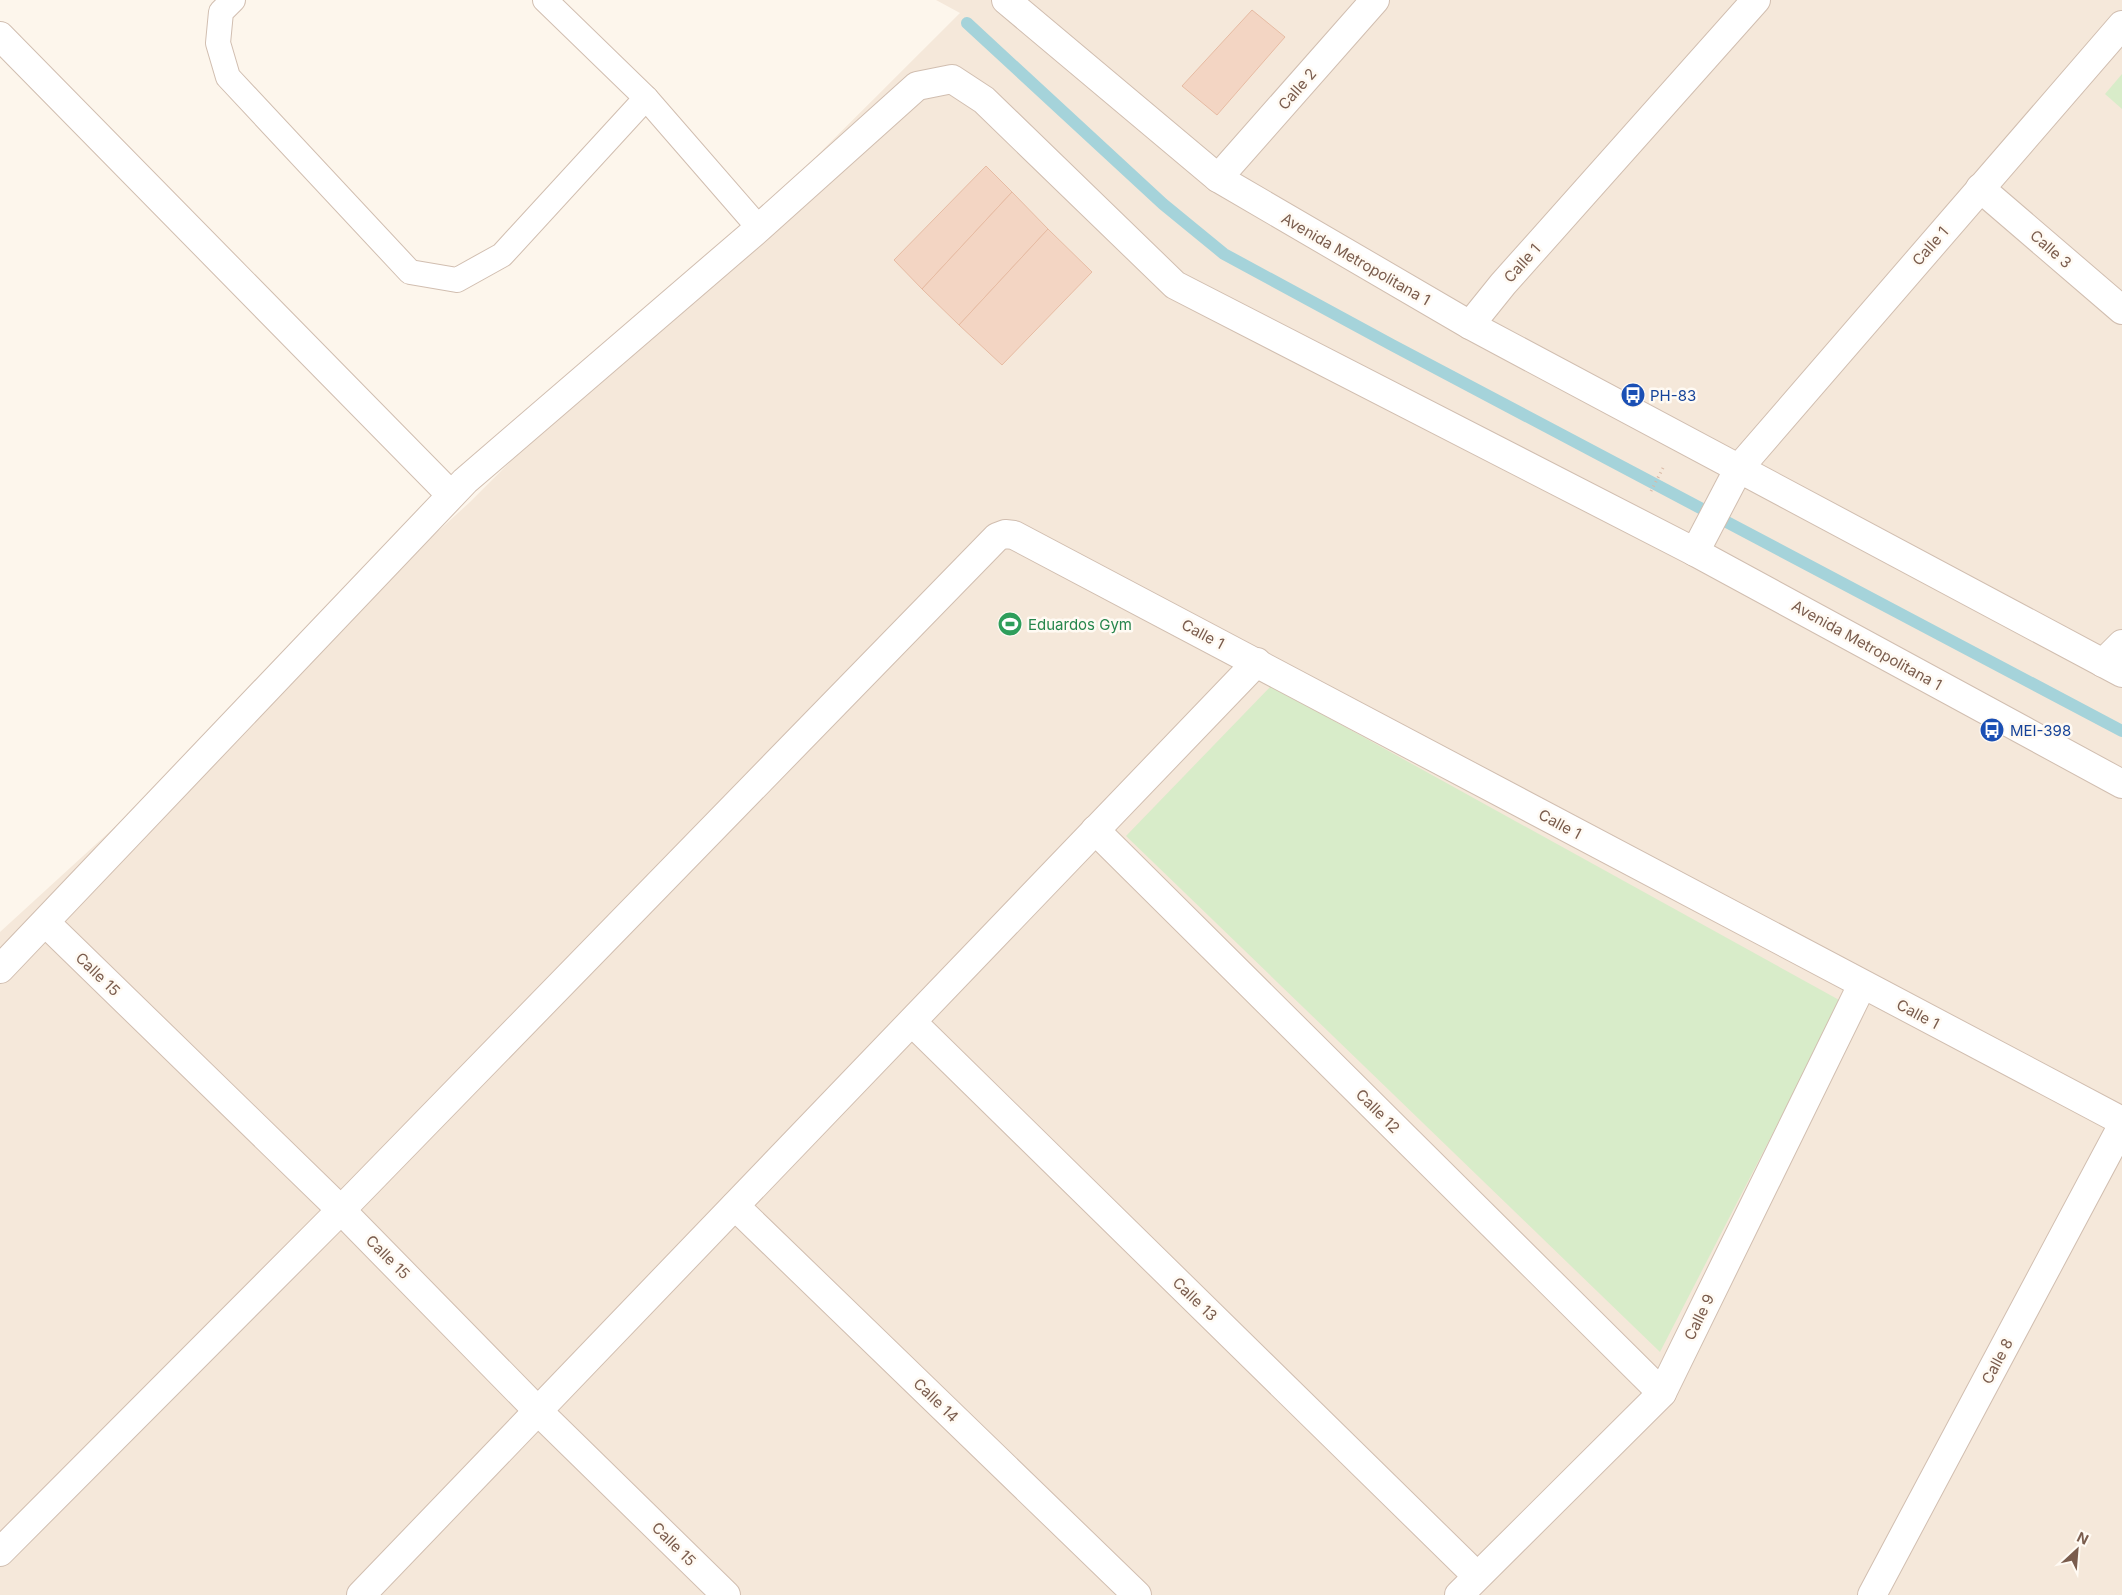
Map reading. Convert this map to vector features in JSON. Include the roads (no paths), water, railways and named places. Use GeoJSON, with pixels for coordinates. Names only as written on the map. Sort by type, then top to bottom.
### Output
{"type":"FeatureCollection","features":[{"type":"Feature","properties":{"kind":"street","name":"Avenida Metropolitana 1"},"geometry":{"type":"LineString","coordinates":[[1006,0],[1218,178],[1735,477],[2112,668]]}},
{"type":"Feature","properties":{"kind":"street","name":"Calle 2"},"geometry":{"type":"LineString","coordinates":[[1218,178],[1375,0]]}},
{"type":"Feature","properties":{"kind":"street","name":"Calle 1"},"geometry":{"type":"LineString","coordinates":[[1470,325],[1503,284],[1756,0]]}},
{"type":"Feature","properties":{"kind":"street","name":"Calle 1"},"geometry":{"type":"LineString","coordinates":[[1735,477],[1980,188],[2122,25]]}},
{"type":"Feature","properties":{"kind":"street"},"geometry":{"type":"LineString","coordinates":[[0,36],[452,495]]}},
{"type":"Feature","properties":{"kind":"street","name":"Avenida Metropolitana 1"},"geometry":{"type":"LineString","coordinates":[[0,969],[46,923],[465,481],[759,228],[917,86],[952,79],[984,100],[1175,285],[1633,522],[1699,543],[2122,784]]}},
{"type":"Feature","properties":{"kind":"street","name":"Calle 3"},"geometry":{"type":"LineString","coordinates":[[1980,188],[2122,310]]}},
{"type":"Feature","properties":{"kind":"street"},"geometry":{"type":"LineString","coordinates":[[1699,543],[1735,477]]}},
{"type":"Feature","properties":{"kind":"street","name":"Calle 1"},"geometry":{"type":"LineString","coordinates":[[341,1210],[997,537],[1005,534],[1014,535],[1257,662],[2122,1121]]}},
{"type":"Feature","properties":{"kind":"street"},"geometry":{"type":"LineString","coordinates":[[2112,668],[2122,644]]}},
{"type":"Feature","properties":{"kind":"street"},"geometry":{"type":"LineString","coordinates":[[362,1595],[540,1412],[1257,662]]}},
{"type":"Feature","properties":{"kind":"street","name":"Calle 12"},"geometry":{"type":"LineString","coordinates":[[1095,830],[1662,1393]]}},
{"type":"Feature","properties":{"kind":"street","name":"Calle 15"},"geometry":{"type":"LineString","coordinates":[[46,923],[341,1210],[540,1412],[726,1595]]}},
{"type":"Feature","properties":{"kind":"street","name":"Calle 9"},"geometry":{"type":"LineString","coordinates":[[1468,1586],[1662,1393],[1862,984]]}},
{"type":"Feature","properties":{"kind":"street","name":"Calle 13"},"geometry":{"type":"LineString","coordinates":[[912,1022],[1468,1586]]}},
{"type":"Feature","properties":{"kind":"street","name":"Calle 8"},"geometry":{"type":"LineString","coordinates":[[1872,1595],[2122,1126]]}},
{"type":"Feature","properties":{"kind":"street","name":"Calle 14"},"geometry":{"type":"LineString","coordinates":[[735,1206],[1137,1595]]}},
{"type":"Feature","properties":{"kind":"street"},"geometry":{"type":"LineString","coordinates":[[0,1552],[341,1210]]}},
{"type":"Feature","properties":{"kind":"lane"},"geometry":{"type":"LineString","coordinates":[[233,0],[221,12],[218,43],[228,76],[410,272],[457,280],[502,254],[646,98]]}},
{"type":"Feature","properties":{"kind":"lane"},"geometry":{"type":"LineString","coordinates":[[545,0],[646,98],[759,228]]}},
{"type":"Feature","properties":{"kind":"waterway"},"geometry":{"type":"LineString","coordinates":[[967,23],[1163,204],[1224,254],[1392,345],[2122,731]]}},
{"type":"Feature","properties":{"kind":"place","name":"PH-83"},"geometry":{"type":"Point","coordinates":[1633,395]}},
{"type":"Feature","properties":{"kind":"place","name":"Eduardos Gym"},"geometry":{"type":"Point","coordinates":[1010,624]}},
{"type":"Feature","properties":{"kind":"place","name":"MEI-398"},"geometry":{"type":"Point","coordinates":[1992,730]}}]}
